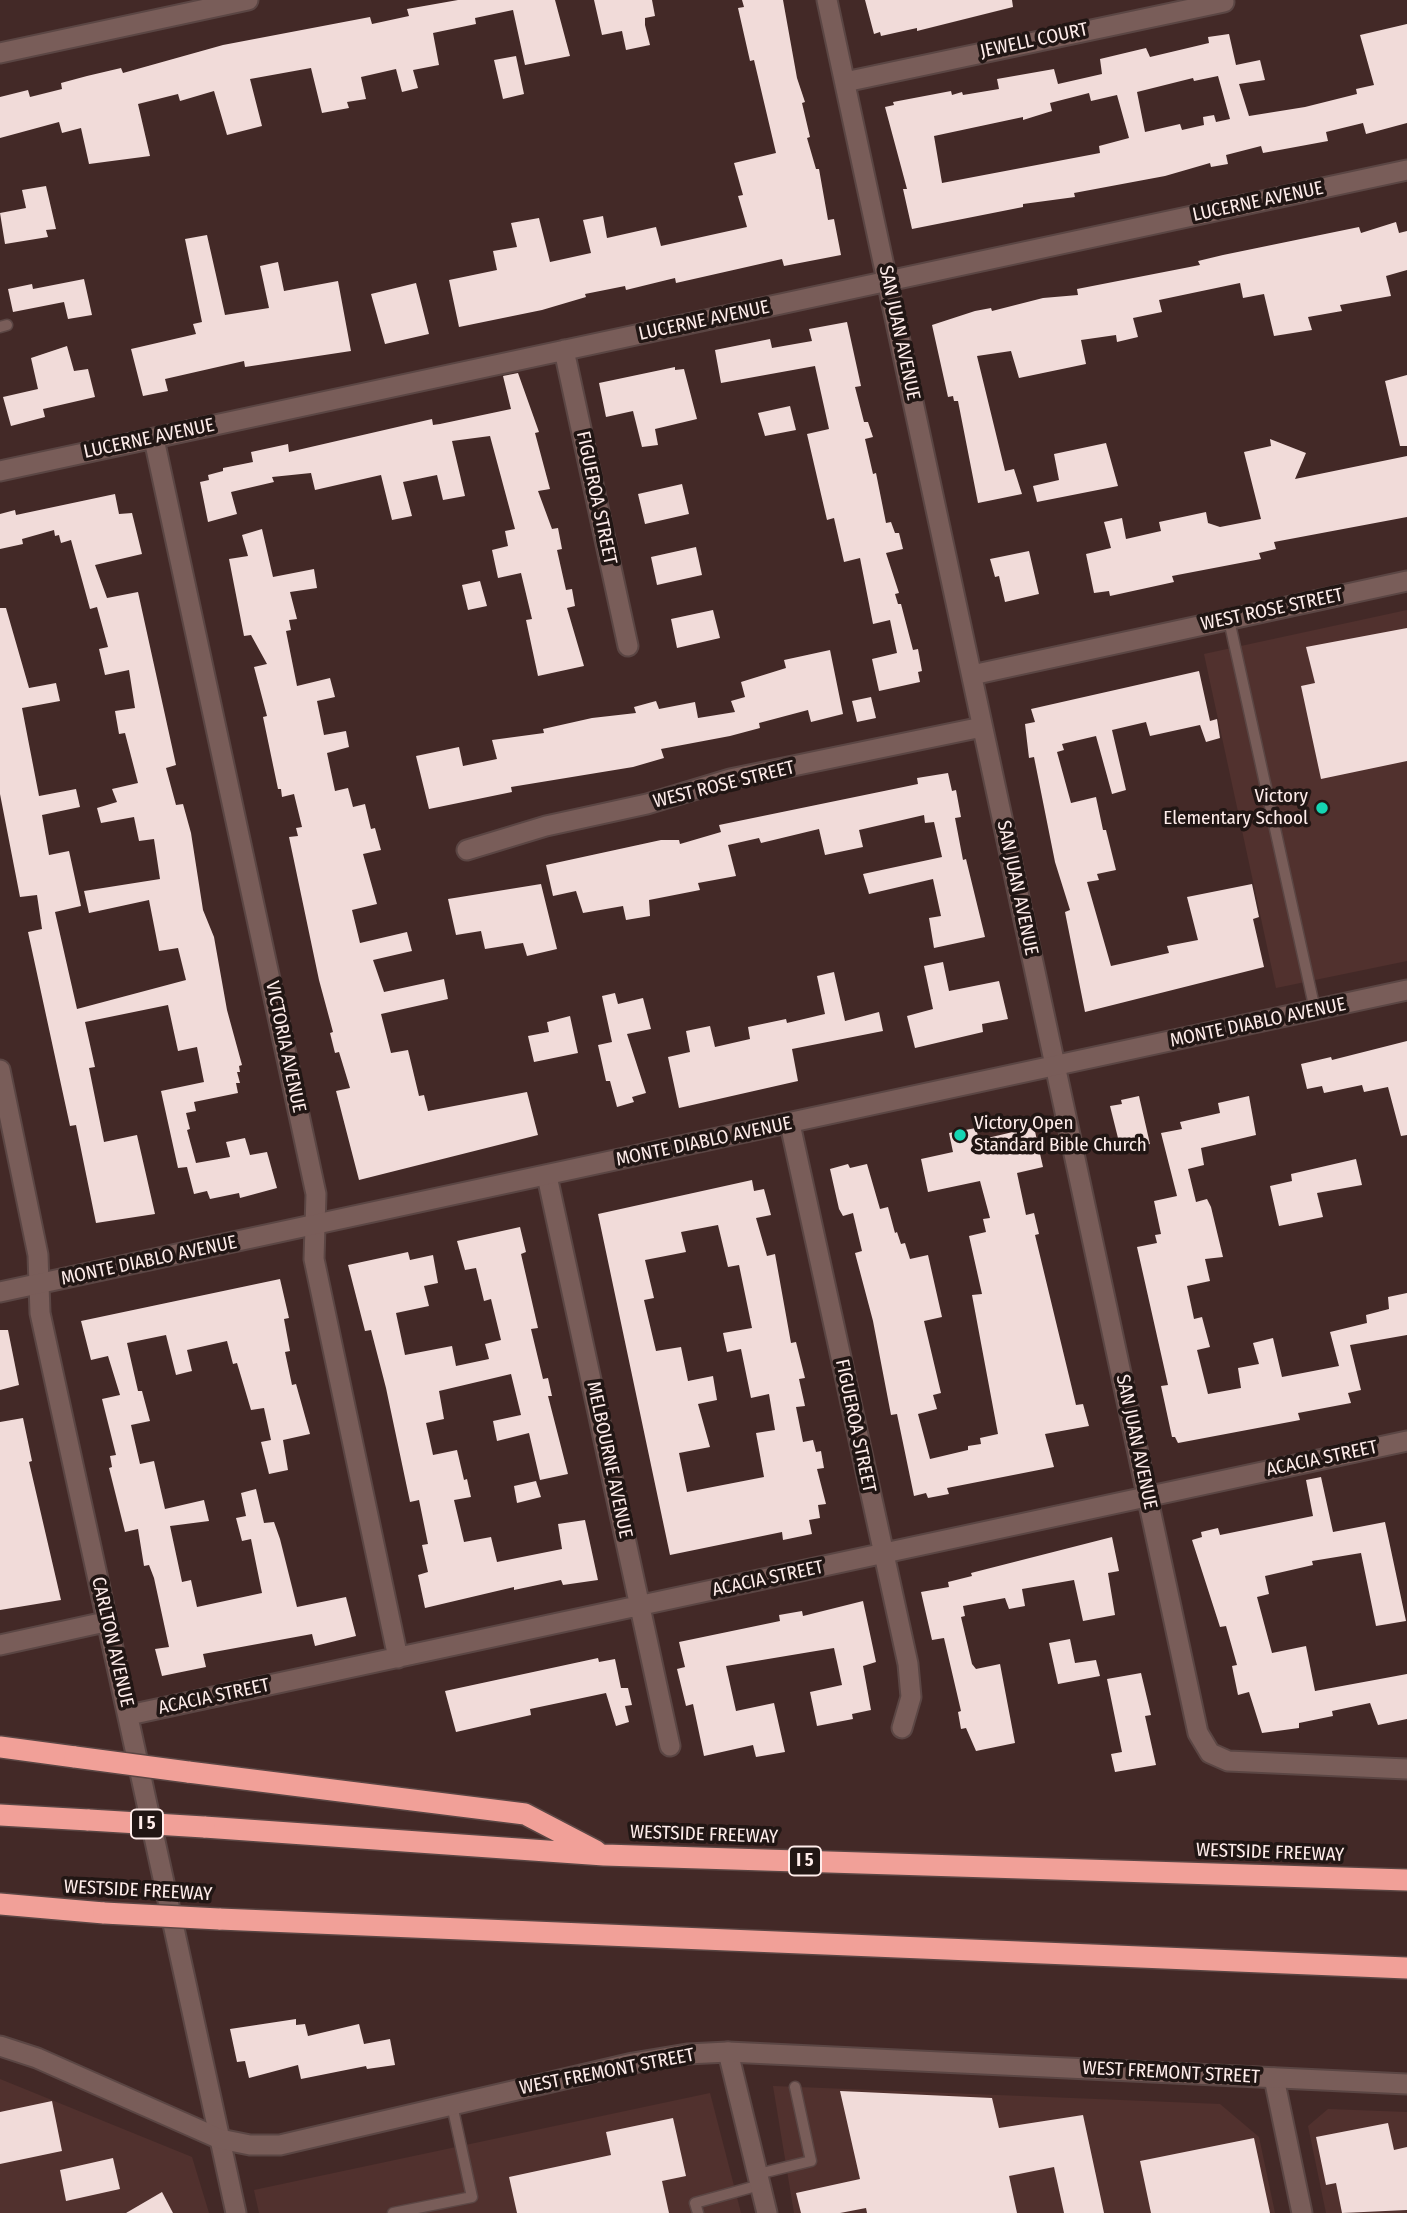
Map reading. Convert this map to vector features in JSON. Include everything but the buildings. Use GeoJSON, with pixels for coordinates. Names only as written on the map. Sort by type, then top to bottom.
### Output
{"type":"FeatureCollection","features":[{"type":"Feature","properties":{"kind":"highway"},"geometry":{"type":"LineString","coordinates":[[0,1746],[524,1814],[604,1855]]}},
{"type":"Feature","properties":{"kind":"highway","name":"WESTSIDE FREEWAY"},"geometry":{"type":"LineString","coordinates":[[0,1815],[604,1855],[1407,1880]]}},
{"type":"Feature","properties":{"kind":"highway","name":"WESTSIDE FREEWAY"},"geometry":{"type":"LineString","coordinates":[[0,1905],[219,1919],[1407,1968]]}},
{"type":"Feature","properties":{"kind":"street"},"geometry":{"type":"LineString","coordinates":[[0,53],[248,0]]}},
{"type":"Feature","properties":{"kind":"street","name":"SAN JUAN AVENUE"},"geometry":{"type":"LineString","coordinates":[[827,0],[1198,1733],[1210,1753],[1228,1761],[1407,1769]]}},
{"type":"Feature","properties":{"kind":"street","name":"JEWELL COURT"},"geometry":{"type":"LineString","coordinates":[[845,82],[1224,2]]}},
{"type":"Feature","properties":{"kind":"street","name":"LUCERNE AVENUE"},"geometry":{"type":"LineString","coordinates":[[0,471],[1407,170]]}},
{"type":"Feature","properties":{"kind":"street","name":"FIGUEROA STREET"},"geometry":{"type":"LineString","coordinates":[[564,350],[628,646]]}},
{"type":"Feature","properties":{"kind":"street","name":"VICTORIA AVENUE"},"geometry":{"type":"LineString","coordinates":[[154,439],[316,1194],[314,1259],[398,1658]]}},
{"type":"Feature","properties":{"kind":"street","name":"WEST ROSE STREET"},"geometry":{"type":"LineString","coordinates":[[972,675],[1407,582]]}},
{"type":"Feature","properties":{"kind":"street","name":"WEST ROSE STREET"},"geometry":{"type":"LineString","coordinates":[[467,850],[546,826],[646,804],[730,779],[982,727]]}},
{"type":"Feature","properties":{"kind":"street","name":"MONTE DIABLO AVENUE"},"geometry":{"type":"LineString","coordinates":[[0,1292],[1407,990]]}},
{"type":"Feature","properties":{"kind":"street","name":"CARLTON AVENUE"},"geometry":{"type":"LineString","coordinates":[[0,1070],[38,1255],[40,1313],[105,1622],[129,1715],[236,2213]]}},
{"type":"Feature","properties":{"kind":"street","name":"FIGUEROA STREET"},"geometry":{"type":"LineString","coordinates":[[790,1124],[908,1664],[911,1697],[902,1728]]}},
{"type":"Feature","properties":{"kind":"street","name":"MELBOURNE AVENUE"},"geometry":{"type":"LineString","coordinates":[[547,1176],[670,1746]]}},
{"type":"Feature","properties":{"kind":"street","name":"ACACIA STREET"},"geometry":{"type":"LineString","coordinates":[[129,1715],[1407,1441]]}},
{"type":"Feature","properties":{"kind":"street"},"geometry":{"type":"LineString","coordinates":[[0,1645],[105,1622]]}},
{"type":"Feature","properties":{"kind":"street","name":"WEST FREMONT STREET"},"geometry":{"type":"LineString","coordinates":[[0,2046],[37,2058],[220,2139],[250,2145],[280,2144],[633,2063],[687,2054],[728,2052],[1407,2084]]}},
{"type":"Feature","properties":{"kind":"street"},"geometry":{"type":"LineString","coordinates":[[728,2052],[767,2213]]}},
{"type":"Feature","properties":{"kind":"street"},"geometry":{"type":"LineString","coordinates":[[1274,2078],[1302,2213]]}},
{"type":"Feature","properties":{"kind":"lane"},"geometry":{"type":"LineString","coordinates":[[1229,620],[1315,1010]]}},
{"type":"Feature","properties":{"kind":"lane"},"geometry":{"type":"LineString","coordinates":[[698,2213],[695,2203],[811,2161],[795,2087]]}},
{"type":"Feature","properties":{"kind":"lane"},"geometry":{"type":"LineString","coordinates":[[393,2213],[472,2197],[452,2105]]}},
{"type":"Feature","properties":{"kind":"shaded area","name":"Victory Elementary School"},"geometry":{"type":"Polygon","coordinates":[[[1407,610],[1407,961],[1276,988],[1204,654],[1407,610]]]}},
{"type":"Feature","properties":{"kind":"shaded area"},"geometry":{"type":"Polygon","coordinates":[[[0,2079],[192,2157],[209,2213],[0,2213],[0,2079]]]}},
{"type":"Feature","properties":{"kind":"shaded area"},"geometry":{"type":"Polygon","coordinates":[[[773,2086],[1220,2104],[1259,2137],[1275,2213],[794,2213],[773,2086]]]}},
{"type":"Feature","properties":{"kind":"shaded area"},"geometry":{"type":"Polygon","coordinates":[[[710,2093],[741,2213],[259,2213],[254,2190],[710,2093]]]}},
{"type":"Feature","properties":{"kind":"shaded area"},"geometry":{"type":"Polygon","coordinates":[[[1328,2109],[1407,2112],[1407,2213],[1326,2213],[1308,2126],[1328,2109]]]}},
{"type":"Feature","properties":{"kind":"place","name":"Victory Elementary School"},"geometry":{"type":"Point","coordinates":[1322,808]}},
{"type":"Feature","properties":{"kind":"place","name":"Victory Open Standard Bible Church"},"geometry":{"type":"Point","coordinates":[960,1135]}}]}
